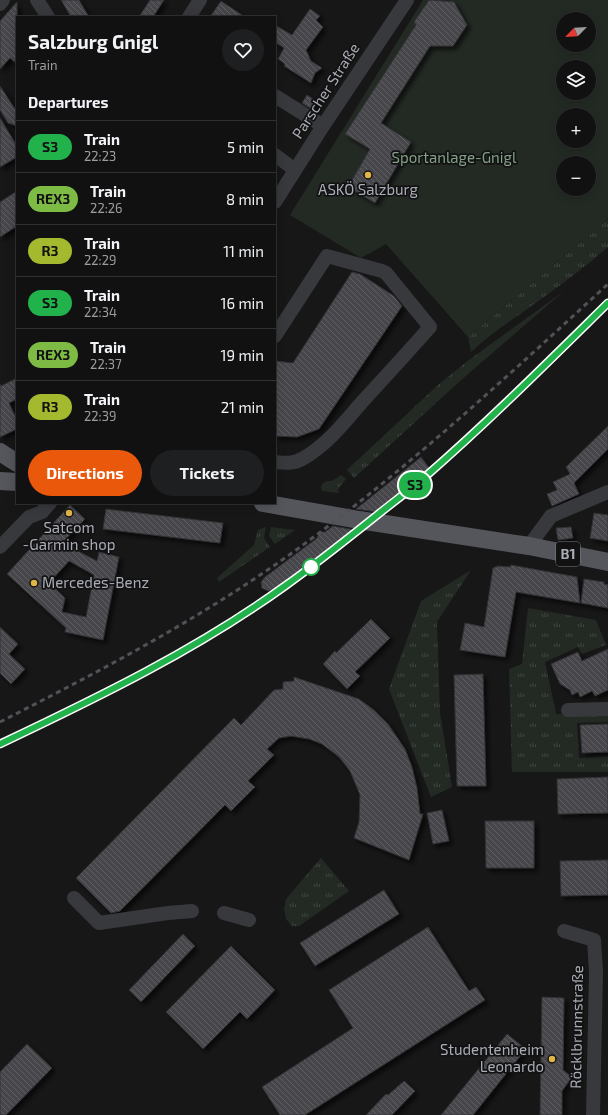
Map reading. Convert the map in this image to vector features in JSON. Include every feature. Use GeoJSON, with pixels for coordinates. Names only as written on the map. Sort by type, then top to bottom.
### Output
{"type":"FeatureCollection","features":[{"type":"Feature","properties":{"kind":"main road"},"geometry":{"type":"LineString","coordinates":[[0,452],[16,462]]}},
{"type":"Feature","properties":{"kind":"main road"},"geometry":{"type":"LineString","coordinates":[[0,466],[16,467]]}},
{"type":"Feature","properties":{"kind":"main road"},"geometry":{"type":"LineString","coordinates":[[0,481],[16,482]]}},
{"type":"Feature","properties":{"kind":"main road","name":"B1"},"geometry":{"type":"LineString","coordinates":[[269,504],[529,546],[608,562]]}},
{"type":"Feature","properties":{"kind":"street"},"geometry":{"type":"LineString","coordinates":[[0,4],[4,0]]}},
{"type":"Feature","properties":{"kind":"street"},"geometry":{"type":"LineString","coordinates":[[37,0],[47,16]]}},
{"type":"Feature","properties":{"kind":"street"},"geometry":{"type":"LineString","coordinates":[[190,16],[200,0]]}},
{"type":"Feature","properties":{"kind":"street","name":"Parscher Straße"},"geometry":{"type":"LineString","coordinates":[[276,200],[323,126],[407,0]]}},
{"type":"Feature","properties":{"kind":"street"},"geometry":{"type":"LineString","coordinates":[[276,97],[323,126]]}},
{"type":"Feature","properties":{"kind":"street"},"geometry":{"type":"LineString","coordinates":[[276,156],[295,170]]}},
{"type":"Feature","properties":{"kind":"street"},"geometry":{"type":"LineString","coordinates":[[276,334],[327,256],[382,270],[430,327],[348,419],[324,442],[296,462],[289,464],[276,462]]}},
{"type":"Feature","properties":{"kind":"street"},"geometry":{"type":"LineString","coordinates":[[529,546],[551,516],[608,492]]}},
{"type":"Feature","properties":{"kind":"street"},"geometry":{"type":"LineString","coordinates":[[0,547],[30,510],[42,512],[49,504]]}},
{"type":"Feature","properties":{"kind":"street"},"geometry":{"type":"LineString","coordinates":[[568,710],[608,709]]}},
{"type":"Feature","properties":{"kind":"street"},"geometry":{"type":"LineString","coordinates":[[74,898],[99,924],[168,913],[192,912]]}},
{"type":"Feature","properties":{"kind":"street"},"geometry":{"type":"LineString","coordinates":[[224,913],[249,920]]}},
{"type":"Feature","properties":{"kind":"street","name":"Röcklbrunnstraße"},"geometry":{"type":"LineString","coordinates":[[564,931],[594,940],[602,969],[593,1115]]}},
{"type":"Feature","properties":{"kind":"green space","name":"Sportanlage-Gnigl"},"geometry":{"type":"Polygon","coordinates":[[[423,0],[608,0],[608,219],[468,337],[386,244],[361,258],[290,215],[423,0]]]}},
{"type":"Feature","properties":{"kind":"green space"},"geometry":{"type":"Polygon","coordinates":[[[608,219],[608,247],[573,276],[495,332],[471,352],[468,337],[608,219]]]}},
{"type":"Feature","properties":{"kind":"green space"},"geometry":{"type":"Polygon","coordinates":[[[564,291],[460,381],[354,478],[347,470],[439,384],[469,360],[564,291]]]}},
{"type":"Feature","properties":{"kind":"green space"},"geometry":{"type":"Polygon","coordinates":[[[341,475],[346,479],[338,489],[339,493],[322,491],[322,484],[327,481],[332,481],[341,475]]]}},
{"type":"Feature","properties":{"kind":"green space"},"geometry":{"type":"Polygon","coordinates":[[[266,527],[264,538],[270,547],[219,582],[217,578],[254,545],[258,530],[266,527]]]}},
{"type":"Feature","properties":{"kind":"green space"},"geometry":{"type":"Polygon","coordinates":[[[271,527],[295,530],[275,544],[269,536],[271,527]]]}},
{"type":"Feature","properties":{"kind":"green space"},"geometry":{"type":"Polygon","coordinates":[[[471,570],[437,622],[440,713],[452,787],[431,797],[389,689],[421,601],[471,570]]]}},
{"type":"Feature","properties":{"kind":"green space"},"geometry":{"type":"Polygon","coordinates":[[[528,608],[596,620],[606,645],[582,654],[578,647],[545,662],[556,714],[608,713],[608,722],[577,723],[579,758],[608,756],[608,772],[512,772],[509,669],[522,664],[528,608]]]}},
{"type":"Feature","properties":{"kind":"green space"},"geometry":{"type":"Polygon","coordinates":[[[321,858],[349,891],[299,926],[292,926],[286,919],[284,909],[286,899],[321,858]]]}},
{"type":"Feature","properties":{"kind":"building"},"geometry":{"type":"Polygon","coordinates":[[[61,0],[79,0],[88,16],[70,16],[61,0]]]}},
{"type":"Feature","properties":{"kind":"building"},"geometry":{"type":"Polygon","coordinates":[[[150,0],[164,0],[154,16],[140,16],[150,0]]]}},
{"type":"Feature","properties":{"kind":"building"},"geometry":{"type":"Polygon","coordinates":[[[429,0],[454,2],[467,25],[453,46],[430,46],[381,123],[411,142],[375,203],[348,187],[370,149],[345,134],[416,25],[414,22],[429,0]]]}},
{"type":"Feature","properties":{"kind":"building"},"geometry":{"type":"Polygon","coordinates":[[[221,1],[244,16],[211,16],[221,1]]]}},
{"type":"Feature","properties":{"kind":"building"},"geometry":{"type":"Polygon","coordinates":[[[17,2],[16,63],[10,58],[0,69],[0,21],[17,2]]]}},
{"type":"Feature","properties":{"kind":"building"},"geometry":{"type":"Polygon","coordinates":[[[310,9],[320,16],[316,20],[323,27],[306,50],[311,61],[322,68],[315,73],[311,83],[284,66],[285,64],[278,59],[284,48],[276,43],[276,26],[292,35],[310,9]]]}},
{"type":"Feature","properties":{"kind":"building"},"geometry":{"type":"Polygon","coordinates":[[[0,86],[16,110],[16,126],[8,123],[0,110],[0,86]]]}},
{"type":"Feature","properties":{"kind":"building"},"geometry":{"type":"Polygon","coordinates":[[[307,95],[318,102],[313,110],[302,103],[307,95]]]}},
{"type":"Feature","properties":{"kind":"building"},"geometry":{"type":"Polygon","coordinates":[[[0,118],[16,144],[16,158],[0,167],[0,118]]]}},
{"type":"Feature","properties":{"kind":"building"},"geometry":{"type":"Polygon","coordinates":[[[16,192],[16,227],[0,237],[0,202],[16,192]]]}},
{"type":"Feature","properties":{"kind":"building"},"geometry":{"type":"Polygon","coordinates":[[[352,272],[360,274],[394,296],[402,306],[319,429],[297,437],[276,436],[276,361],[293,363],[352,272]]]}},
{"type":"Feature","properties":{"kind":"building"},"geometry":{"type":"Polygon","coordinates":[[[16,378],[16,400],[9,403],[16,418],[16,429],[0,437],[0,384],[1,386],[16,378]]]}},
{"type":"Feature","properties":{"kind":"building"},"geometry":{"type":"Polygon","coordinates":[[[608,426],[608,449],[574,483],[579,494],[552,506],[547,494],[557,490],[553,482],[570,474],[566,467],[608,426]]]}},
{"type":"Feature","properties":{"kind":"building"},"geometry":{"type":"Polygon","coordinates":[[[421,457],[430,469],[388,503],[385,508],[383,507],[377,512],[356,509],[421,457]]]}},
{"type":"Feature","properties":{"kind":"building"},"geometry":{"type":"Polygon","coordinates":[[[70,505],[85,519],[62,543],[97,561],[99,552],[119,557],[103,640],[65,632],[66,628],[7,574],[70,505]],[[69,561],[49,583],[65,598],[62,612],[86,617],[94,575],[69,561]]]}},
{"type":"Feature","properties":{"kind":"building"},"geometry":{"type":"Polygon","coordinates":[[[106,509],[223,523],[220,543],[103,529],[106,509]]]}},
{"type":"Feature","properties":{"kind":"building"},"geometry":{"type":"Polygon","coordinates":[[[594,513],[608,515],[608,541],[590,538],[594,513]]]}},
{"type":"Feature","properties":{"kind":"building"},"geometry":{"type":"Polygon","coordinates":[[[333,526],[355,530],[327,552],[274,589],[268,591],[262,588],[261,582],[265,577],[316,539],[321,532],[325,532],[333,526]]]}},
{"type":"Feature","properties":{"kind":"building"},"geometry":{"type":"Polygon","coordinates":[[[571,527],[573,538],[558,540],[556,528],[571,527]]]}},
{"type":"Feature","properties":{"kind":"building"},"geometry":{"type":"Polygon","coordinates":[[[511,565],[577,577],[580,603],[516,592],[505,657],[460,650],[465,623],[484,627],[493,568],[498,566],[510,567],[511,565]]]}},
{"type":"Feature","properties":{"kind":"building"},"geometry":{"type":"Polygon","coordinates":[[[584,579],[604,582],[604,584],[608,585],[608,608],[581,603],[584,579]]]}},
{"type":"Feature","properties":{"kind":"building"},"geometry":{"type":"Polygon","coordinates":[[[371,619],[390,638],[355,672],[360,676],[347,689],[323,664],[335,651],[336,653],[371,619]]]}},
{"type":"Feature","properties":{"kind":"building"},"geometry":{"type":"Polygon","coordinates":[[[0,627],[18,644],[9,654],[25,669],[11,684],[0,673],[0,627]]]}},
{"type":"Feature","properties":{"kind":"building"},"geometry":{"type":"Polygon","coordinates":[[[608,649],[608,690],[595,696],[592,691],[580,697],[578,692],[572,695],[570,690],[560,684],[551,664],[578,652],[582,661],[608,649]]]}},
{"type":"Feature","properties":{"kind":"building"},"geometry":{"type":"Polygon","coordinates":[[[483,674],[486,786],[457,786],[454,675],[483,674]]]}},
{"type":"Feature","properties":{"kind":"building"},"geometry":{"type":"Polygon","coordinates":[[[294,677],[359,699],[374,710],[388,724],[405,749],[412,767],[417,788],[420,814],[423,814],[409,860],[354,838],[359,822],[360,795],[350,771],[339,757],[322,744],[309,739],[291,736],[279,738],[267,749],[274,755],[248,781],[255,787],[231,811],[225,805],[120,911],[111,913],[76,878],[234,718],[241,725],[274,690],[283,689],[283,682],[294,681],[294,677]]]}},
{"type":"Feature","properties":{"kind":"building"},"geometry":{"type":"Polygon","coordinates":[[[608,724],[608,752],[582,753],[580,725],[608,724]]]}},
{"type":"Feature","properties":{"kind":"building"},"geometry":{"type":"Polygon","coordinates":[[[608,777],[608,813],[558,814],[557,779],[608,777]]]}},
{"type":"Feature","properties":{"kind":"building"},"geometry":{"type":"Polygon","coordinates":[[[442,810],[449,841],[433,844],[427,813],[442,810]]]}},
{"type":"Feature","properties":{"kind":"building"},"geometry":{"type":"Polygon","coordinates":[[[485,821],[534,821],[534,868],[486,868],[485,821]]]}},
{"type":"Feature","properties":{"kind":"building"},"geometry":{"type":"Polygon","coordinates":[[[608,860],[608,895],[561,896],[560,861],[608,860]]]}},
{"type":"Feature","properties":{"kind":"building"},"geometry":{"type":"Polygon","coordinates":[[[384,890],[399,914],[315,966],[300,943],[384,890]]]}},
{"type":"Feature","properties":{"kind":"building"},"geometry":{"type":"Polygon","coordinates":[[[428,927],[469,991],[476,987],[485,1000],[305,1115],[280,1115],[262,1087],[353,1028],[329,990],[428,927]]]}},
{"type":"Feature","properties":{"kind":"building"},"geometry":{"type":"Polygon","coordinates":[[[183,934],[195,946],[141,1002],[129,990],[183,934]]]}},
{"type":"Feature","properties":{"kind":"building"},"geometry":{"type":"Polygon","coordinates":[[[231,946],[275,990],[247,1019],[240,1012],[203,1049],[166,1012],[231,946]]]}},
{"type":"Feature","properties":{"kind":"building","name":"Studentenheim Leonardo"},"geometry":{"type":"Polygon","coordinates":[[[542,997],[564,998],[563,1070],[572,1077],[562,1091],[562,1115],[540,1115],[542,997]]]}},
{"type":"Feature","properties":{"kind":"building","name":"Studentenheim Leonardo"},"geometry":{"type":"Polygon","coordinates":[[[507,1034],[526,1049],[473,1115],[441,1115],[507,1034]]]}},
{"type":"Feature","properties":{"kind":"building"},"geometry":{"type":"Polygon","coordinates":[[[27,1044],[52,1068],[6,1115],[0,1115],[0,1072],[27,1044]]]}},
{"type":"Feature","properties":{"kind":"building"},"geometry":{"type":"Polygon","coordinates":[[[404,1081],[415,1091],[392,1115],[366,1115],[386,1094],[388,1095],[404,1081]]]}},
{"type":"Feature","properties":{"kind":"railway"},"geometry":{"type":"LineString","coordinates":[[0,722],[118,660],[196,616],[271,568],[346,512],[423,450],[608,284]]}},
{"type":"Feature","properties":{"kind":"railway"},"geometry":{"type":"LineString","coordinates":[[0,744],[70,711],[163,664],[284,586],[327,555],[426,477],[608,303]]}},
{"type":"Feature","properties":{"kind":"train","name":"S3"},"geometry":{"type":"LineString","coordinates":[[0,744],[70,711],[163,664],[284,586],[327,555],[426,477],[569,342],[608,303]]}},
{"type":"Feature","properties":{"kind":"place","name":"ASKÖ Salzburg"},"geometry":{"type":"Point","coordinates":[368,175]}},
{"type":"Feature","properties":{"kind":"place","name":"Satcom -Garmin shop"},"geometry":{"type":"Point","coordinates":[69,513]}},
{"type":"Feature","properties":{"kind":"place","name":"Mercedes-Benz"},"geometry":{"type":"Point","coordinates":[34,583]}},
{"type":"Feature","properties":{"kind":"place","name":"Studentenheim Leonardo"},"geometry":{"type":"Point","coordinates":[552,1059]}}]}
